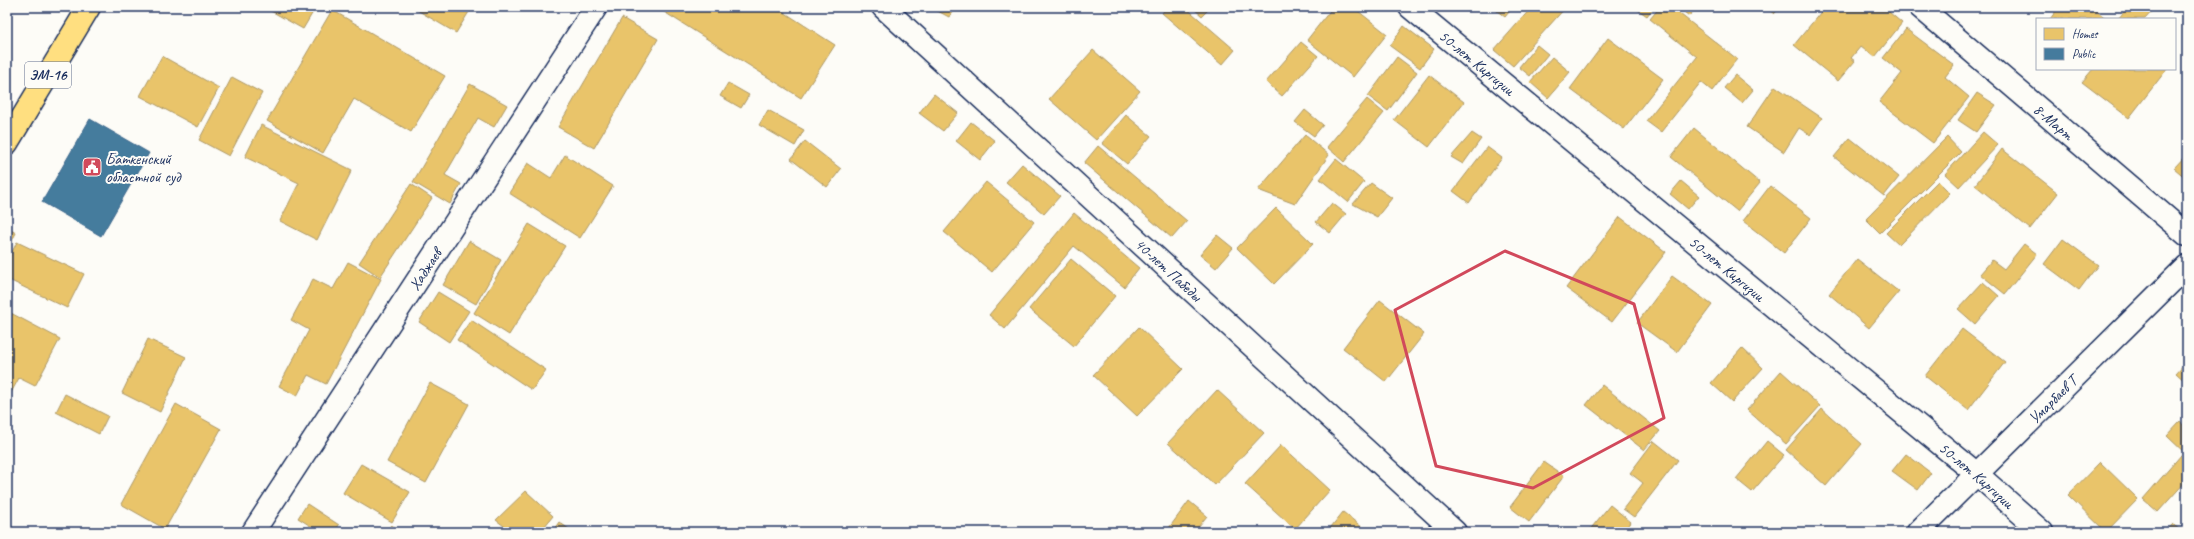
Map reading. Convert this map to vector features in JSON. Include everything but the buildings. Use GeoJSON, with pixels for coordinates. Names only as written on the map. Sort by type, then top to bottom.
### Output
{"type":"FeatureCollection","features":[{"type":"Feature","properties":{"kind":"highway","name":"ЭМ-16"},"geometry":{"type":"LineString","coordinates":[[7,143],[89,7]]}},
{"type":"Feature","properties":{"kind":"street","name":"Хаджаев"},"geometry":{"type":"LineString","coordinates":[[254,532],[596,7]]}},
{"type":"Feature","properties":{"kind":"street","name":"40-лет Пабеды"},"geometry":{"type":"LineString","coordinates":[[883,7],[1455,532]]}},
{"type":"Feature","properties":{"kind":"street","name":"50-лет Киргизии"},"geometry":{"type":"LineString","coordinates":[[1410,7],[1978,474],[2042,532]]}},
{"type":"Feature","properties":{"kind":"street","name":"8-Март"},"geometry":{"type":"LineString","coordinates":[[1920,7],[2187,235]]}},
{"type":"Feature","properties":{"kind":"street","name":"Умарбаев Т"},"geometry":{"type":"LineString","coordinates":[[1918,532],[2187,266]]}},
{"type":"Feature","properties":{"kind":"highlighted area"},"geometry":{"type":"Polygon","coordinates":[[[1505,251],[1634,304],[1664,418],[1533,488],[1436,466],[1395,310],[1505,251]]]}},
{"type":"Feature","properties":{"kind":"place","name":"Баткенский областной суд"},"geometry":{"type":"Point","coordinates":[92,167]}}]}
